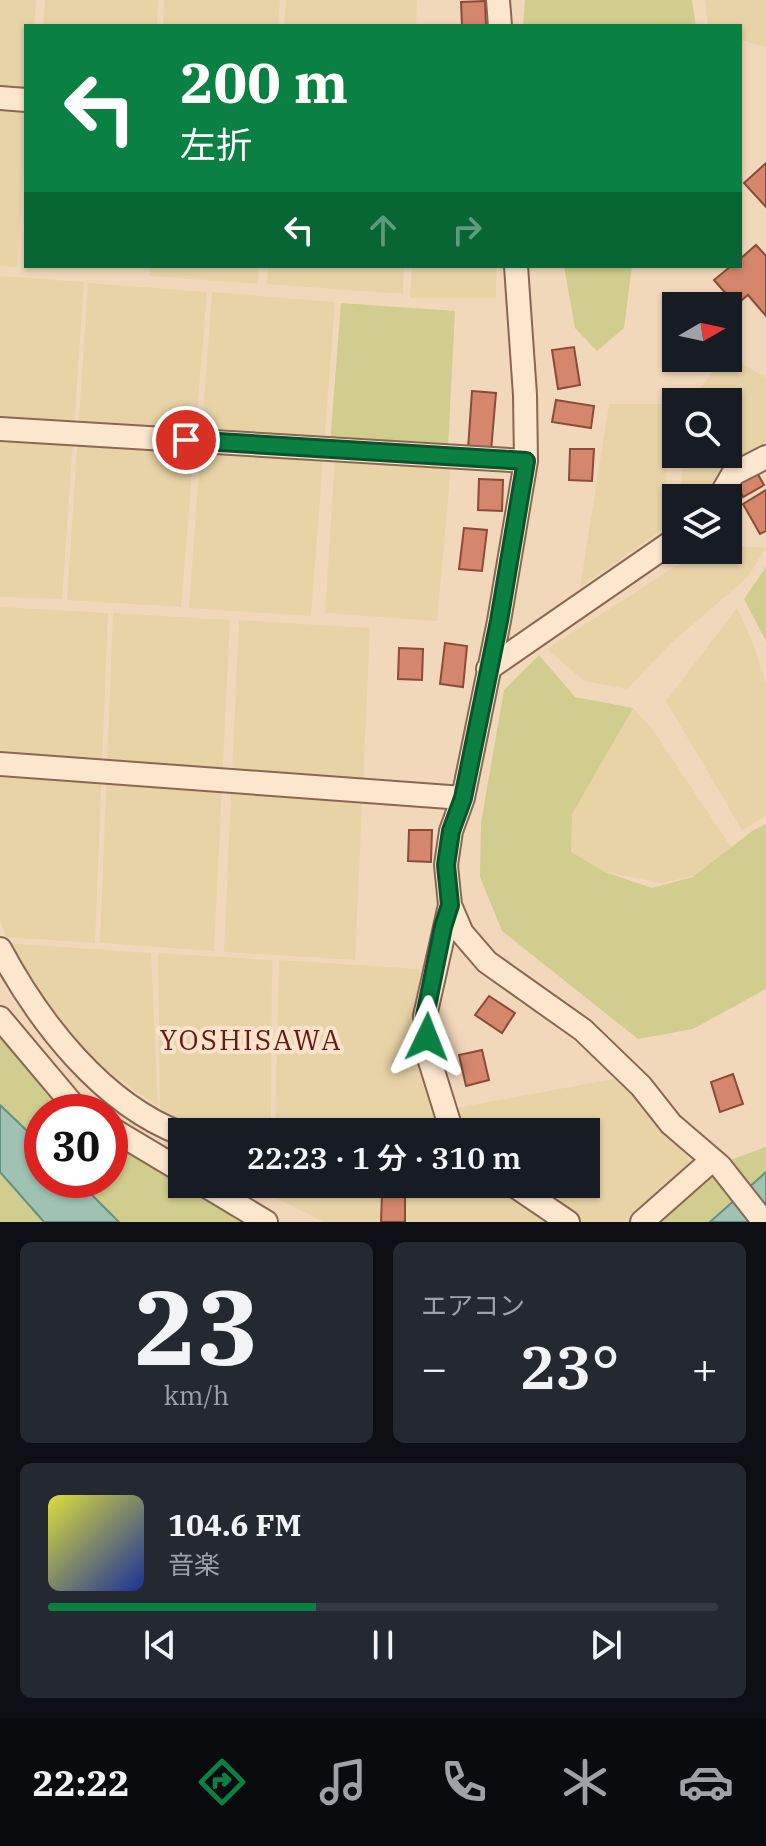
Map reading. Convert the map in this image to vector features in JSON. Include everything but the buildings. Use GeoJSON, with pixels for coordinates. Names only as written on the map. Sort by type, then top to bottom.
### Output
{"type":"FeatureCollection","features":[{"type":"Feature","properties":{"kind":"street"},"geometry":{"type":"LineString","coordinates":[[498,0],[500,24]]}},
{"type":"Feature","properties":{"kind":"street"},"geometry":{"type":"LineString","coordinates":[[0,98],[24,100]]}},
{"type":"Feature","properties":{"kind":"street"},"geometry":{"type":"LineString","coordinates":[[516,268],[526,461],[499,621],[463,798],[451,831],[446,865],[450,905],[462,933],[487,962],[583,1030],[641,1086],[671,1124],[716,1163],[764,1222]]}},
{"type":"Feature","properties":{"kind":"street"},"geometry":{"type":"LineString","coordinates":[[0,429],[526,461]]}},
{"type":"Feature","properties":{"kind":"street"},"geometry":{"type":"LineString","coordinates":[[727,484],[733,474],[766,457]]}},
{"type":"Feature","properties":{"kind":"street"},"geometry":{"type":"LineString","coordinates":[[488,669],[662,549]]}},
{"type":"Feature","properties":{"kind":"street"},"geometry":{"type":"LineString","coordinates":[[0,764],[463,798]]}},
{"type":"Feature","properties":{"kind":"street"},"geometry":{"type":"LineString","coordinates":[[448,1118],[429,1058],[425,1016],[450,905]]}},
{"type":"Feature","properties":{"kind":"street"},"geometry":{"type":"LineString","coordinates":[[0,949],[18,983],[46,1023],[97,1080],[151,1119],[168,1127]]}},
{"type":"Feature","properties":{"kind":"street"},"geometry":{"type":"LineString","coordinates":[[0,1018],[64,1094]]}},
{"type":"Feature","properties":{"kind":"street"},"geometry":{"type":"LineString","coordinates":[[128,1139],[168,1163]]}},
{"type":"Feature","properties":{"kind":"street"},"geometry":{"type":"LineString","coordinates":[[642,1222],[716,1163]]}},
{"type":"Feature","properties":{"kind":"street"},"geometry":{"type":"LineString","coordinates":[[226,1198],[266,1222]]}},
{"type":"Feature","properties":{"kind":"street"},"geometry":{"type":"LineString","coordinates":[[533,1198],[568,1222]]}},
{"type":"Feature","properties":{"kind":"shaded area"},"geometry":{"type":"Polygon","coordinates":[[[0,0],[36,0],[34,24],[24,24],[24,164],[17,267],[0,266],[0,0]]]}},
{"type":"Feature","properties":{"kind":"shaded area"},"geometry":{"type":"Polygon","coordinates":[[[45,0],[158,0],[157,24],[43,24],[45,0]]]}},
{"type":"Feature","properties":{"kind":"shaded area"},"geometry":{"type":"Polygon","coordinates":[[[164,0],[280,0],[278,24],[163,24],[164,0]]]}},
{"type":"Feature","properties":{"kind":"shaded area"},"geometry":{"type":"Polygon","coordinates":[[[286,0],[417,0],[416,24],[284,24],[286,0]]]}},
{"type":"Feature","properties":{"kind":"shaded area"},"geometry":{"type":"Polygon","coordinates":[[[525,0],[692,0],[696,24],[523,24],[525,0]]]}},
{"type":"Feature","properties":{"kind":"shaded area"},"geometry":{"type":"Polygon","coordinates":[[[705,0],[766,0],[766,47],[742,41],[742,24],[708,24],[705,0]]]}},
{"type":"Feature","properties":{"kind":"shaded area"},"geometry":{"type":"Polygon","coordinates":[[[149,268],[259,268],[258,284],[149,276],[149,268]]]}},
{"type":"Feature","properties":{"kind":"shaded area"},"geometry":{"type":"Polygon","coordinates":[[[268,268],[404,268],[403,294],[267,284],[268,268]]]}},
{"type":"Feature","properties":{"kind":"shaded area"},"geometry":{"type":"Polygon","coordinates":[[[412,268],[496,268],[496,298],[410,298],[412,268]]]}},
{"type":"Feature","properties":{"kind":"shaded area"},"geometry":{"type":"Polygon","coordinates":[[[564,268],[632,268],[624,328],[597,351],[575,328],[564,268]]]}},
{"type":"Feature","properties":{"kind":"shaded area"},"geometry":{"type":"Polygon","coordinates":[[[0,276],[84,282],[62,599],[0,597],[0,276]]]}},
{"type":"Feature","properties":{"kind":"shaded area"},"geometry":{"type":"Polygon","coordinates":[[[88,283],[207,292],[181,607],[67,600],[88,283]]]}},
{"type":"Feature","properties":{"kind":"shaded area"},"geometry":{"type":"Polygon","coordinates":[[[212,292],[335,302],[311,616],[189,608],[212,292]]]}},
{"type":"Feature","properties":{"kind":"shaded area"},"geometry":{"type":"Polygon","coordinates":[[[341,303],[455,311],[447,466],[329,457],[341,303]]]}},
{"type":"Feature","properties":{"kind":"shaded area"},"geometry":{"type":"Polygon","coordinates":[[[742,364],[766,377],[766,444],[742,460],[742,388],[700,388],[713,372],[742,372],[742,364]]]}},
{"type":"Feature","properties":{"kind":"shaded area"},"geometry":{"type":"Polygon","coordinates":[[[609,404],[662,404],[662,468],[667,468],[666,484],[662,484],[662,529],[580,588],[609,404]]]}},
{"type":"Feature","properties":{"kind":"shaded area"},"geometry":{"type":"Polygon","coordinates":[[[335,458],[451,466],[437,621],[325,613],[335,458]]]}},
{"type":"Feature","properties":{"kind":"shaded area"},"geometry":{"type":"Polygon","coordinates":[[[683,468],[730,468],[720,484],[681,484],[683,468]]]}},
{"type":"Feature","properties":{"kind":"shaded area"},"geometry":{"type":"Polygon","coordinates":[[[742,546],[766,548],[747,578],[670,644],[627,689],[584,681],[547,649],[679,564],[742,564],[742,546]]]}},
{"type":"Feature","properties":{"kind":"shaded area"},"geometry":{"type":"Polygon","coordinates":[[[766,567],[766,641],[744,599],[766,567]]]}},
{"type":"Feature","properties":{"kind":"shaded area"},"geometry":{"type":"Polygon","coordinates":[[[0,607],[108,613],[95,943],[6,937],[0,920],[0,607]]]}},
{"type":"Feature","properties":{"kind":"shaded area"},"geometry":{"type":"Polygon","coordinates":[[[737,608],[753,643],[766,684],[766,816],[742,830],[666,701],[737,608]]]}},
{"type":"Feature","properties":{"kind":"shaded area"},"geometry":{"type":"Polygon","coordinates":[[[113,613],[230,620],[214,951],[100,943],[113,613]]]}},
{"type":"Feature","properties":{"kind":"shaded area"},"geometry":{"type":"Polygon","coordinates":[[[239,620],[370,628],[355,960],[224,952],[239,620]]]}},
{"type":"Feature","properties":{"kind":"shaded area"},"geometry":{"type":"Polygon","coordinates":[[[539,655],[575,697],[633,708],[572,814],[571,852],[605,872],[652,888],[693,877],[752,831],[766,824],[766,989],[693,1029],[638,1039],[502,931],[480,877],[481,823],[504,690],[539,655]]]}},
{"type":"Feature","properties":{"kind":"shaded area"},"geometry":{"type":"Polygon","coordinates":[[[633,708],[651,727],[733,850],[705,874],[661,883],[595,870],[571,852],[563,806],[633,708]]]}},
{"type":"Feature","properties":{"kind":"shaded area"},"geometry":{"type":"Polygon","coordinates":[[[5,943],[151,953],[158,1107],[102,1067],[50,1015],[34,982],[5,943]]]}},
{"type":"Feature","properties":{"kind":"shaded area"},"geometry":{"type":"Polygon","coordinates":[[[158,953],[272,960],[271,1118],[171,1118],[160,1115],[158,953]]]}},
{"type":"Feature","properties":{"kind":"shaded area"},"geometry":{"type":"Polygon","coordinates":[[[279,960],[420,969],[415,1039],[436,1118],[275,1118],[279,960]]]}},
{"type":"Feature","properties":{"kind":"shaded area"},"geometry":{"type":"Polygon","coordinates":[[[0,1005],[65,1094],[24,1094],[24,1198],[128,1198],[128,1144],[168,1166],[168,1198],[231,1198],[277,1222],[0,1222],[0,1005]]]}},
{"type":"Feature","properties":{"kind":"shaded area"},"geometry":{"type":"Polygon","coordinates":[[[630,1076],[693,1165],[624,1222],[324,1222],[276,1198],[600,1198],[600,1118],[453,1118],[450,1109],[630,1076]]]}},
{"type":"Feature","properties":{"kind":"shaded area"},"geometry":{"type":"Polygon","coordinates":[[[0,1105],[24,1128],[24,1198],[95,1198],[119,1222],[44,1222],[0,1172],[0,1105]]]}},
{"type":"Feature","properties":{"kind":"shaded area"},"geometry":{"type":"Polygon","coordinates":[[[766,1147],[766,1222],[627,1222],[697,1172],[766,1147]]]}},
{"type":"Feature","properties":{"kind":"shaded area"},"geometry":{"type":"Polygon","coordinates":[[[766,1172],[766,1203],[746,1222],[710,1222],[766,1172]]]}},
{"type":"Feature","properties":{"kind":"district","name":"YOSHISAWA"},"geometry":{"type":"Point","coordinates":[251,1039]}},
{"type":"Feature","properties":{"kind":"route"},"geometry":{"type":"LineString","coordinates":[[186,440],[526,461],[499,621],[463,798],[451,831],[446,865],[450,905],[425,1016],[427,1037]]}}]}
